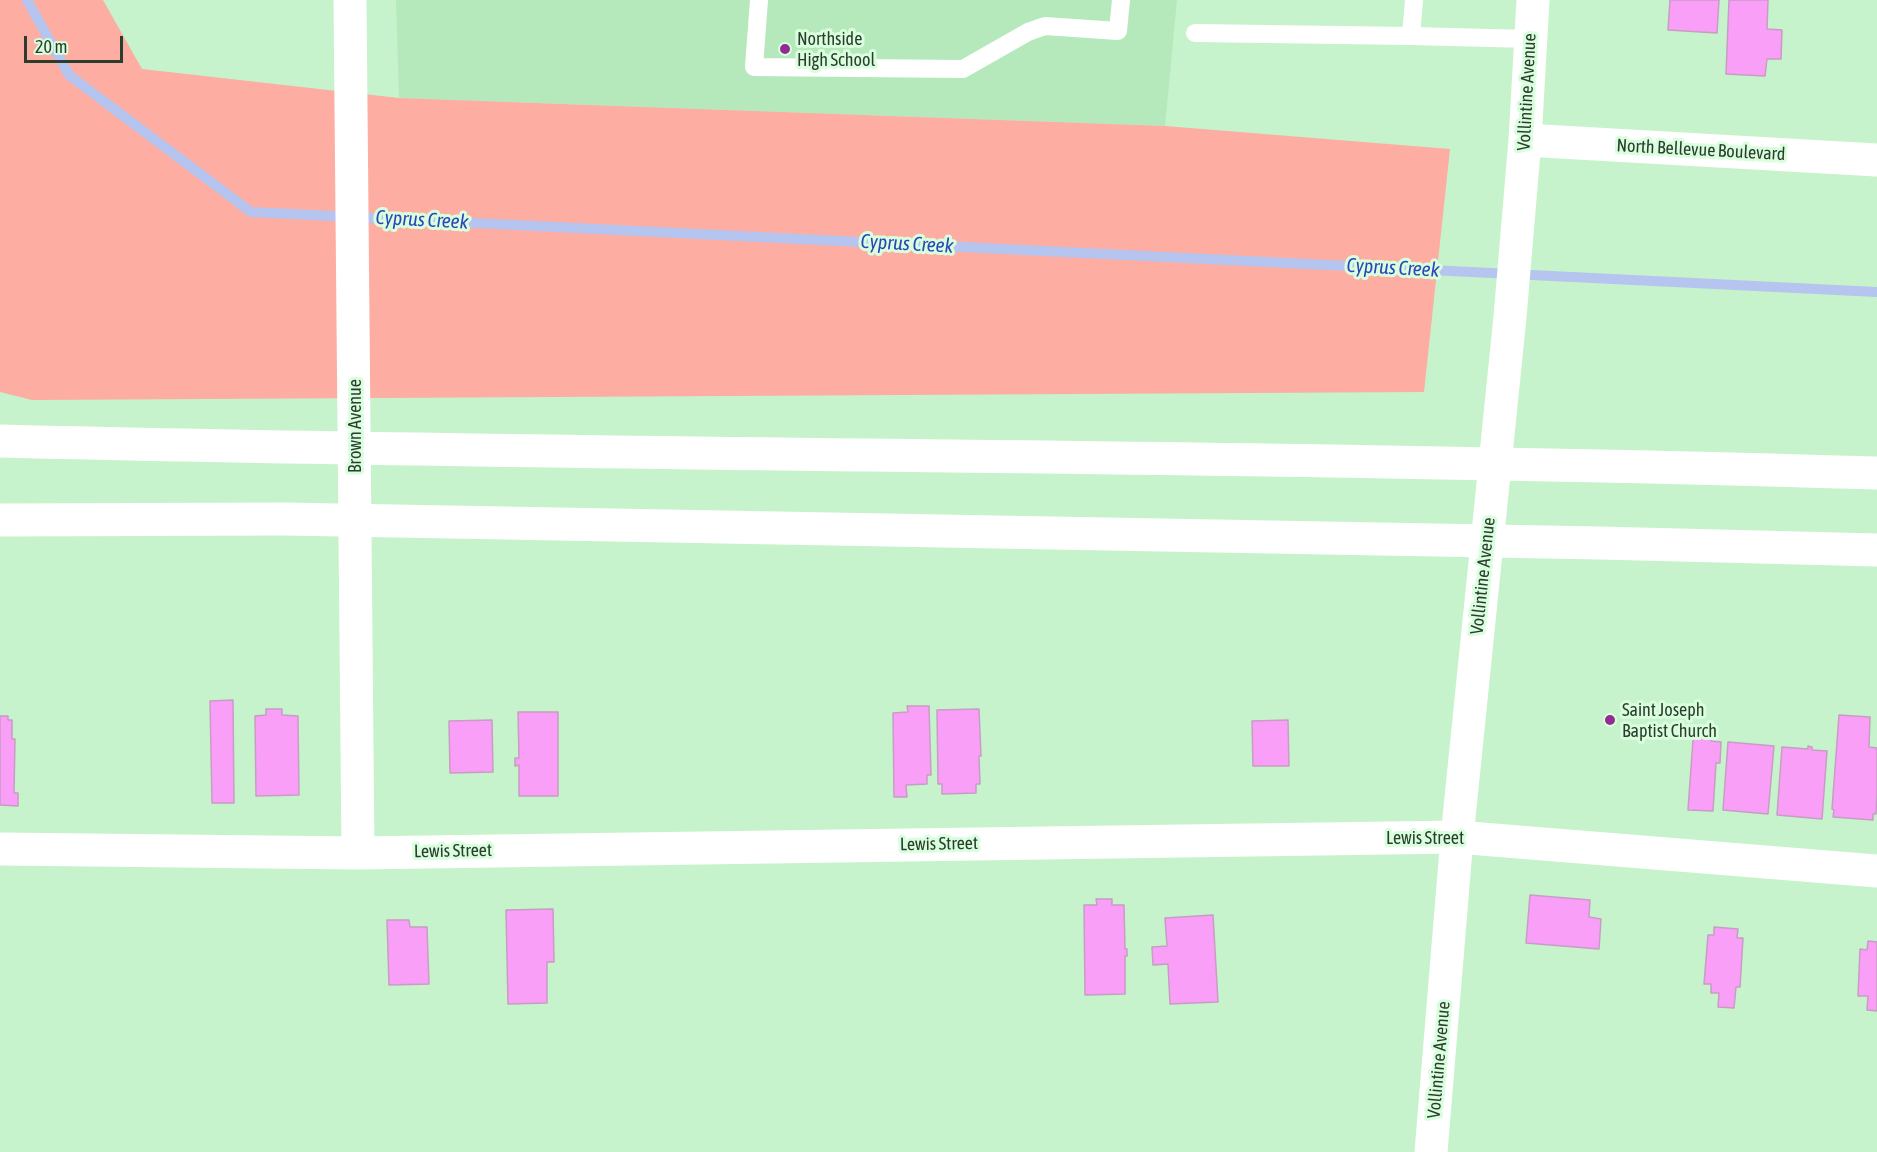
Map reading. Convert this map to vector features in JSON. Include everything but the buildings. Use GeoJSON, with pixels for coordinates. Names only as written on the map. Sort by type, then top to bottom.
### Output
{"type":"FeatureCollection","features":[{"type":"Feature","properties":{"kind":"main road","name":"Brown Avenue"},"geometry":{"type":"LineString","coordinates":[[350,0],[358,853]]}},
{"type":"Feature","properties":{"kind":"main road","name":"Vollintine Avenue"},"geometry":{"type":"LineString","coordinates":[[1431,1152],[1457,837],[1510,317],[1525,140],[1533,0]]}},
{"type":"Feature","properties":{"kind":"main road","name":"North Bellevue Boulevard"},"geometry":{"type":"LineString","coordinates":[[1525,140],[1877,160]]}},
{"type":"Feature","properties":{"kind":"main road"},"geometry":{"type":"LineString","coordinates":[[0,441],[270,448],[1395,461],[1877,473]]}},
{"type":"Feature","properties":{"kind":"main road"},"geometry":{"type":"LineString","coordinates":[[0,520],[285,519],[1877,550]]}},
{"type":"Feature","properties":{"kind":"main road"},"geometry":{"type":"LineString","coordinates":[[0,541],[182,520]]}},
{"type":"Feature","properties":{"kind":"main road","name":"Lewis Street"},"geometry":{"type":"LineString","coordinates":[[0,849],[358,853],[1457,837],[1877,871]]}},
{"type":"Feature","properties":{"kind":"lane"},"geometry":{"type":"LineString","coordinates":[[759,0],[754,67],[963,69],[1028,32],[1045,26],[1118,31],[1121,0]]}},
{"type":"Feature","properties":{"kind":"lane"},"geometry":{"type":"LineString","coordinates":[[1411,36],[1414,0]]}},
{"type":"Feature","properties":{"kind":"lane"},"geometry":{"type":"LineString","coordinates":[[1195,33],[1530,39]]}},
{"type":"Feature","properties":{"kind":"shaded area"},"geometry":{"type":"Polygon","coordinates":[[[0,0],[103,0],[142,69],[399,98],[1165,126],[1450,149],[1424,392],[32,400],[0,392],[0,0]]]}},
{"type":"Feature","properties":{"kind":"shaded area","name":"Northside High School"},"geometry":{"type":"Polygon","coordinates":[[[396,0],[1177,0],[1165,126],[399,98],[396,0]]]}},
{"type":"Feature","properties":{"kind":"waterway","name":"Cyprus Creek"},"geometry":{"type":"LineString","coordinates":[[27,0],[69,75],[251,212],[1877,292]]}},
{"type":"Feature","properties":{"kind":"place","name":"Northside High School"},"geometry":{"type":"Point","coordinates":[785,49]}},
{"type":"Feature","properties":{"kind":"place","name":"Saint Joseph Baptist Church"},"geometry":{"type":"Point","coordinates":[1610,720]}}]}
